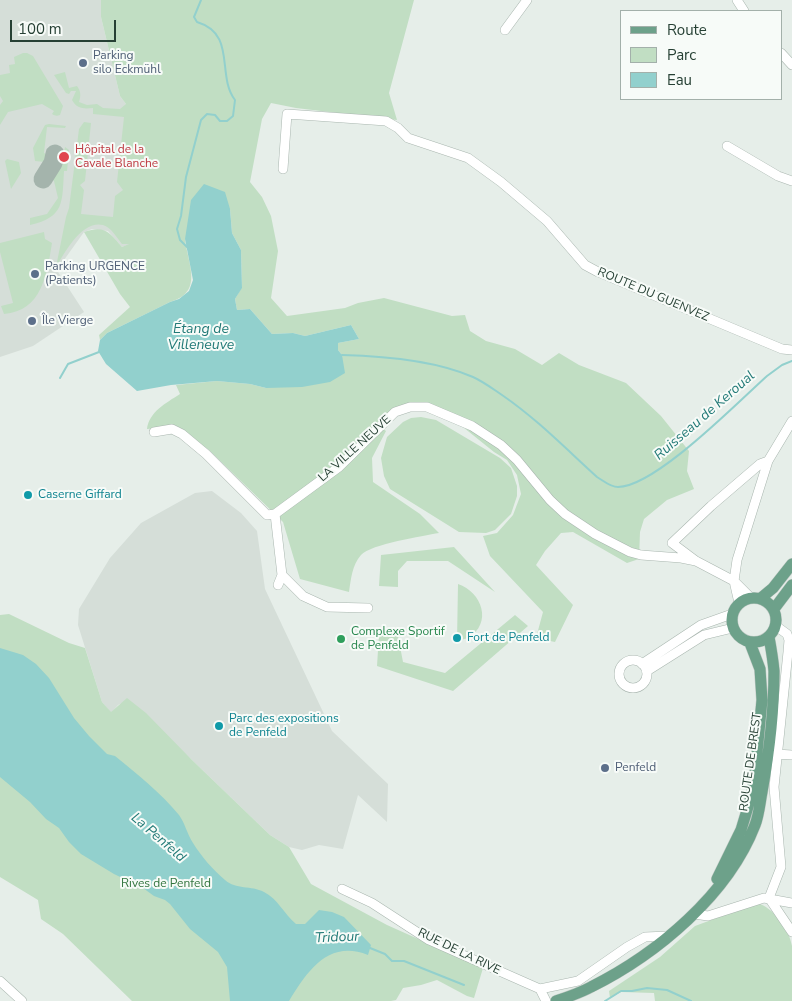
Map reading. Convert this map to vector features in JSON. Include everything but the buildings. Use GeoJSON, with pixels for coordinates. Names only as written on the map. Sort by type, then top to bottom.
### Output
{"type":"FeatureCollection","features":[{"type":"Feature","properties":{"kind":"main road"},"geometry":{"type":"LineString","coordinates":[[756,598],[768,602],[774,609],[777,617],[776,626],[764,641],[750,642],[743,640],[737,635],[733,628],[732,614],[739,603],[756,598],[773,588],[792,564]]}},
{"type":"Feature","properties":{"kind":"main road"},"geometry":{"type":"LineString","coordinates":[[774,609],[792,585]]}},
{"type":"Feature","properties":{"kind":"main road","name":"ROUTE DE BREST"},"geometry":{"type":"LineString","coordinates":[[556,1001],[590,988],[604,980],[636,960],[668,936],[694,914],[718,888],[734,866],[756,824],[764,778],[771,726],[774,670],[769,637]]}},
{"type":"Feature","properties":{"kind":"main road","name":"ROUTE DE BREST"},"geometry":{"type":"LineString","coordinates":[[702,905],[741,830],[756,774],[762,700],[760,669],[750,642]]}},
{"type":"Feature","properties":{"kind":"street"},"geometry":{"type":"LineString","coordinates":[[505,30],[527,0]]}},
{"type":"Feature","properties":{"kind":"street"},"geometry":{"type":"LineString","coordinates":[[782,53],[792,65]]}},
{"type":"Feature","properties":{"kind":"street","name":"ROUTE DU GUENVEZ"},"geometry":{"type":"LineString","coordinates":[[283,170],[287,114],[386,121],[398,128],[408,138],[468,158],[501,182],[547,221],[585,265],[782,349],[792,350]]}},
{"type":"Feature","properties":{"kind":"street"},"geometry":{"type":"LineString","coordinates":[[727,146],[778,176],[792,181]]}},
{"type":"Feature","properties":{"kind":"street","name":"LA VILLE NEUVE"},"geometry":{"type":"LineString","coordinates":[[275,514],[339,467],[395,412],[410,407],[427,407],[472,426],[501,445],[517,460],[550,500],[565,514],[595,534],[630,552],[641,555],[681,558],[696,562]]}},
{"type":"Feature","properties":{"kind":"street"},"geometry":{"type":"LineString","coordinates":[[739,603],[734,581],[737,560],[768,461],[792,421]]}},
{"type":"Feature","properties":{"kind":"street"},"geometry":{"type":"LineString","coordinates":[[154,432],[172,429],[182,434],[206,454],[267,515],[275,514],[282,575],[278,585]]}},
{"type":"Feature","properties":{"kind":"street"},"geometry":{"type":"LineString","coordinates":[[756,598],[734,581],[696,562],[672,543],[760,464],[768,461]]}},
{"type":"Feature","properties":{"kind":"street"},"geometry":{"type":"LineString","coordinates":[[282,575],[303,596],[327,607],[368,608]]}},
{"type":"Feature","properties":{"kind":"street"},"geometry":{"type":"LineString","coordinates":[[732,614],[701,625],[645,668],[704,635],[733,628]]}},
{"type":"Feature","properties":{"kind":"street"},"geometry":{"type":"LineString","coordinates":[[769,898],[781,867],[774,797],[776,754],[790,632],[776,626]]}},
{"type":"Feature","properties":{"kind":"street"},"geometry":{"type":"LineString","coordinates":[[776,754],[792,755]]}},
{"type":"Feature","properties":{"kind":"street","name":"RUE DE LA RIVE"},"geometry":{"type":"LineString","coordinates":[[342,890],[372,903],[429,940],[540,989]]}},
{"type":"Feature","properties":{"kind":"street"},"geometry":{"type":"LineString","coordinates":[[694,914],[708,916],[764,898],[792,903]]}},
{"type":"Feature","properties":{"kind":"street"},"geometry":{"type":"LineString","coordinates":[[769,898],[792,932]]}},
{"type":"Feature","properties":{"kind":"street"},"geometry":{"type":"LineString","coordinates":[[546,1001],[540,989],[578,981],[645,937],[668,936]]}},
{"type":"Feature","properties":{"kind":"street"},"geometry":{"type":"LineString","coordinates":[[0,981],[22,1001]]}},
{"type":"Feature","properties":{"kind":"shaded area","name":"Hôpital de la Cavale Blanche"},"geometry":{"type":"Polygon","coordinates":[[[0,0],[101,0],[101,17],[120,96],[126,104],[131,244],[122,247],[108,231],[92,229],[84,232],[59,267],[58,272],[84,312],[33,346],[0,357],[0,0]]]}},
{"type":"Feature","properties":{"kind":"shaded area"},"geometry":{"type":"Polygon","coordinates":[[[212,491],[241,513],[257,531],[265,589],[332,731],[388,784],[387,822],[358,795],[343,849],[319,845],[302,850],[289,847],[270,835],[191,759],[124,702],[118,705],[111,713],[102,702],[78,625],[79,609],[110,558],[141,523],[195,493],[212,491]]]}},
{"type":"Feature","properties":{"kind":"green space"},"geometry":{"type":"Polygon","coordinates":[[[101,0],[414,0],[389,93],[397,120],[296,108],[271,103],[262,119],[250,182],[262,197],[271,216],[278,251],[271,298],[287,316],[345,308],[358,303],[384,298],[452,316],[465,315],[470,331],[486,341],[515,349],[542,365],[559,353],[579,365],[626,383],[661,416],[689,451],[687,471],[694,489],[667,500],[644,519],[640,532],[639,559],[627,563],[573,532],[561,533],[545,551],[536,565],[573,605],[555,642],[536,638],[543,612],[490,556],[483,536],[497,533],[513,515],[521,494],[517,475],[507,460],[494,452],[448,415],[410,407],[380,426],[386,431],[372,458],[373,482],[420,514],[439,533],[398,541],[367,551],[361,555],[352,572],[349,592],[300,579],[283,522],[209,450],[178,428],[147,429],[148,423],[155,413],[180,394],[176,385],[217,381],[250,384],[266,388],[342,355],[338,350],[338,343],[359,339],[351,325],[305,336],[293,333],[272,334],[250,309],[237,310],[235,299],[242,287],[241,250],[232,233],[230,209],[185,239],[191,268],[190,285],[187,292],[181,297],[107,333],[100,340],[99,335],[130,307],[120,294],[84,232],[97,229],[106,231],[122,247],[129,244],[122,244],[106,226],[95,225],[88,227],[75,238],[56,267],[69,208],[79,129],[84,122],[91,123],[85,181],[80,185],[84,190],[81,214],[113,217],[115,196],[123,190],[117,182],[124,117],[93,114],[93,108],[78,107],[72,100],[76,91],[71,91],[69,94],[66,93],[54,75],[65,72],[69,88],[77,86],[79,90],[79,102],[87,105],[97,104],[103,108],[120,109],[126,104],[120,96],[101,17],[101,0]]]}},
{"type":"Feature","properties":{"kind":"green space"},"geometry":{"type":"Polygon","coordinates":[[[23,53],[33,56],[63,106],[58,116],[52,114],[54,111],[42,104],[8,112],[0,125],[0,105],[3,101],[0,96],[0,75],[10,73],[9,65],[15,64],[14,57],[23,53]]]}},
{"type":"Feature","properties":{"kind":"green space"},"geometry":{"type":"Polygon","coordinates":[[[45,125],[66,126],[65,128],[47,127],[44,153],[46,154],[45,162],[35,161],[33,148],[45,125]]]}},
{"type":"Feature","properties":{"kind":"green space"},"geometry":{"type":"Polygon","coordinates":[[[65,147],[69,150],[67,171],[64,171],[62,200],[59,207],[50,218],[30,225],[30,218],[47,214],[58,198],[52,179],[62,163],[65,147]]]}},
{"type":"Feature","properties":{"kind":"green space"},"geometry":{"type":"Polygon","coordinates":[[[7,159],[19,162],[21,173],[11,189],[5,161],[7,159]]]}},
{"type":"Feature","properties":{"kind":"green space"},"geometry":{"type":"Polygon","coordinates":[[[44,232],[45,239],[52,243],[48,267],[40,289],[27,306],[4,314],[1,306],[13,303],[0,252],[0,243],[44,232]]]}},
{"type":"Feature","properties":{"kind":"green space"},"geometry":{"type":"Polygon","coordinates":[[[421,417],[436,420],[500,458],[511,468],[517,486],[517,496],[511,514],[495,530],[486,533],[459,532],[390,489],[384,476],[381,458],[387,437],[403,422],[411,418],[421,417]]]}},
{"type":"Feature","properties":{"kind":"green space"},"geometry":{"type":"Polygon","coordinates":[[[454,547],[495,592],[448,561],[407,561],[398,571],[398,587],[379,586],[381,555],[454,547]]]}},
{"type":"Feature","properties":{"kind":"green space"},"geometry":{"type":"Polygon","coordinates":[[[458,584],[473,594],[481,608],[482,616],[476,632],[468,638],[457,641],[458,584]]]}},
{"type":"Feature","properties":{"kind":"green space","name":"Rives de Penfeld"},"geometry":{"type":"Polygon","coordinates":[[[9,614],[69,643],[85,648],[102,702],[111,712],[127,698],[146,713],[270,835],[289,847],[311,884],[387,925],[483,968],[474,998],[437,980],[403,988],[396,1000],[391,1001],[132,1001],[63,934],[41,919],[38,900],[0,877],[0,615],[9,614]]]}},
{"type":"Feature","properties":{"kind":"green space"},"geometry":{"type":"Polygon","coordinates":[[[515,615],[528,626],[453,691],[377,666],[379,635],[398,636],[403,662],[445,673],[515,615]]]}},
{"type":"Feature","properties":{"kind":"green space"},"geometry":{"type":"Polygon","coordinates":[[[760,904],[776,915],[788,933],[792,946],[792,1001],[655,1001],[654,993],[621,992],[610,998],[609,991],[660,957],[695,926],[752,905],[760,904]]]}},
{"type":"Feature","properties":{"kind":"water","name":"Étang de Villeneuve"},"geometry":{"type":"Polygon","coordinates":[[[204,184],[225,192],[230,209],[232,233],[241,250],[242,288],[235,299],[237,310],[250,309],[272,334],[293,333],[305,336],[351,325],[359,339],[338,343],[338,350],[342,355],[345,373],[330,382],[302,387],[266,388],[250,384],[217,381],[171,385],[137,391],[106,364],[98,351],[100,340],[107,333],[179,299],[189,291],[193,280],[185,239],[191,200],[204,184]]]}},
{"type":"Feature","properties":{"kind":"water","name":"Rives de Penfeld"},"geometry":{"type":"Polygon","coordinates":[[[0,648],[23,655],[36,664],[49,678],[74,718],[89,736],[107,754],[115,756],[157,791],[172,807],[181,818],[191,840],[200,853],[225,880],[234,885],[259,890],[269,895],[296,924],[305,924],[319,910],[332,912],[344,917],[371,945],[368,955],[354,951],[341,951],[330,955],[311,969],[289,1001],[230,1001],[227,967],[218,952],[190,929],[170,904],[81,854],[59,828],[46,819],[30,802],[0,777],[0,648]]]}},
{"type":"Feature","properties":{"kind":"waterway"},"geometry":{"type":"LineString","coordinates":[[188,248],[180,240],[177,229],[181,216],[186,177],[201,120],[207,114],[215,115],[220,121],[227,121],[233,116],[235,100],[227,79],[222,45],[217,36],[209,28],[197,22],[194,17],[201,0]]}},
{"type":"Feature","properties":{"kind":"waterway"},"geometry":{"type":"LineString","coordinates":[[60,378],[68,364],[99,352]]}},
{"type":"Feature","properties":{"kind":"waterway","name":"Ruisseau de Keroual"},"geometry":{"type":"LineString","coordinates":[[342,355],[409,360],[458,371],[473,377],[515,404],[551,434],[597,477],[615,487],[634,483],[674,459],[717,423],[767,376],[782,365],[792,361]]}},
{"type":"Feature","properties":{"kind":"waterway","name":"Tridour"},"geometry":{"type":"LineString","coordinates":[[370,948],[385,954],[392,961],[404,961],[464,985]]}},
{"type":"Feature","properties":{"kind":"waterway","name":"Tridour"},"geometry":{"type":"LineString","coordinates":[[605,1001],[621,991],[647,988],[667,990],[691,1001]]}},
{"type":"Feature","properties":{"kind":"taxiway"},"geometry":{"type":"LineString","coordinates":[[43,179],[53,163],[55,154]]}},
{"type":"Feature","properties":{"kind":"place","name":"Parking silo Eckmühl"},"geometry":{"type":"Point","coordinates":[83,63]}},
{"type":"Feature","properties":{"kind":"place","name":"Hôpital de la Cavale Blanche"},"geometry":{"type":"Point","coordinates":[64,157]}},
{"type":"Feature","properties":{"kind":"place","name":"Parking URGENCE (Patients)"},"geometry":{"type":"Point","coordinates":[35,274]}},
{"type":"Feature","properties":{"kind":"place","name":"Île Vierge"},"geometry":{"type":"Point","coordinates":[32,321]}},
{"type":"Feature","properties":{"kind":"place","name":"Caserne Giffard"},"geometry":{"type":"Point","coordinates":[28,495]}},
{"type":"Feature","properties":{"kind":"place","name":"Fort de Penfeld"},"geometry":{"type":"Point","coordinates":[457,638]}},
{"type":"Feature","properties":{"kind":"place","name":"Complexe Sportif de Penfeld"},"geometry":{"type":"Point","coordinates":[341,639]}},
{"type":"Feature","properties":{"kind":"place","name":"Parc des expositions de Penfeld"},"geometry":{"type":"Point","coordinates":[219,726]}},
{"type":"Feature","properties":{"kind":"place","name":"Penfeld"},"geometry":{"type":"Point","coordinates":[605,768]}},
{"type":"Feature","properties":{"kind":"water label","name":"La Penfeld"},"geometry":{"type":"Point","coordinates":[158,838]}}]}
